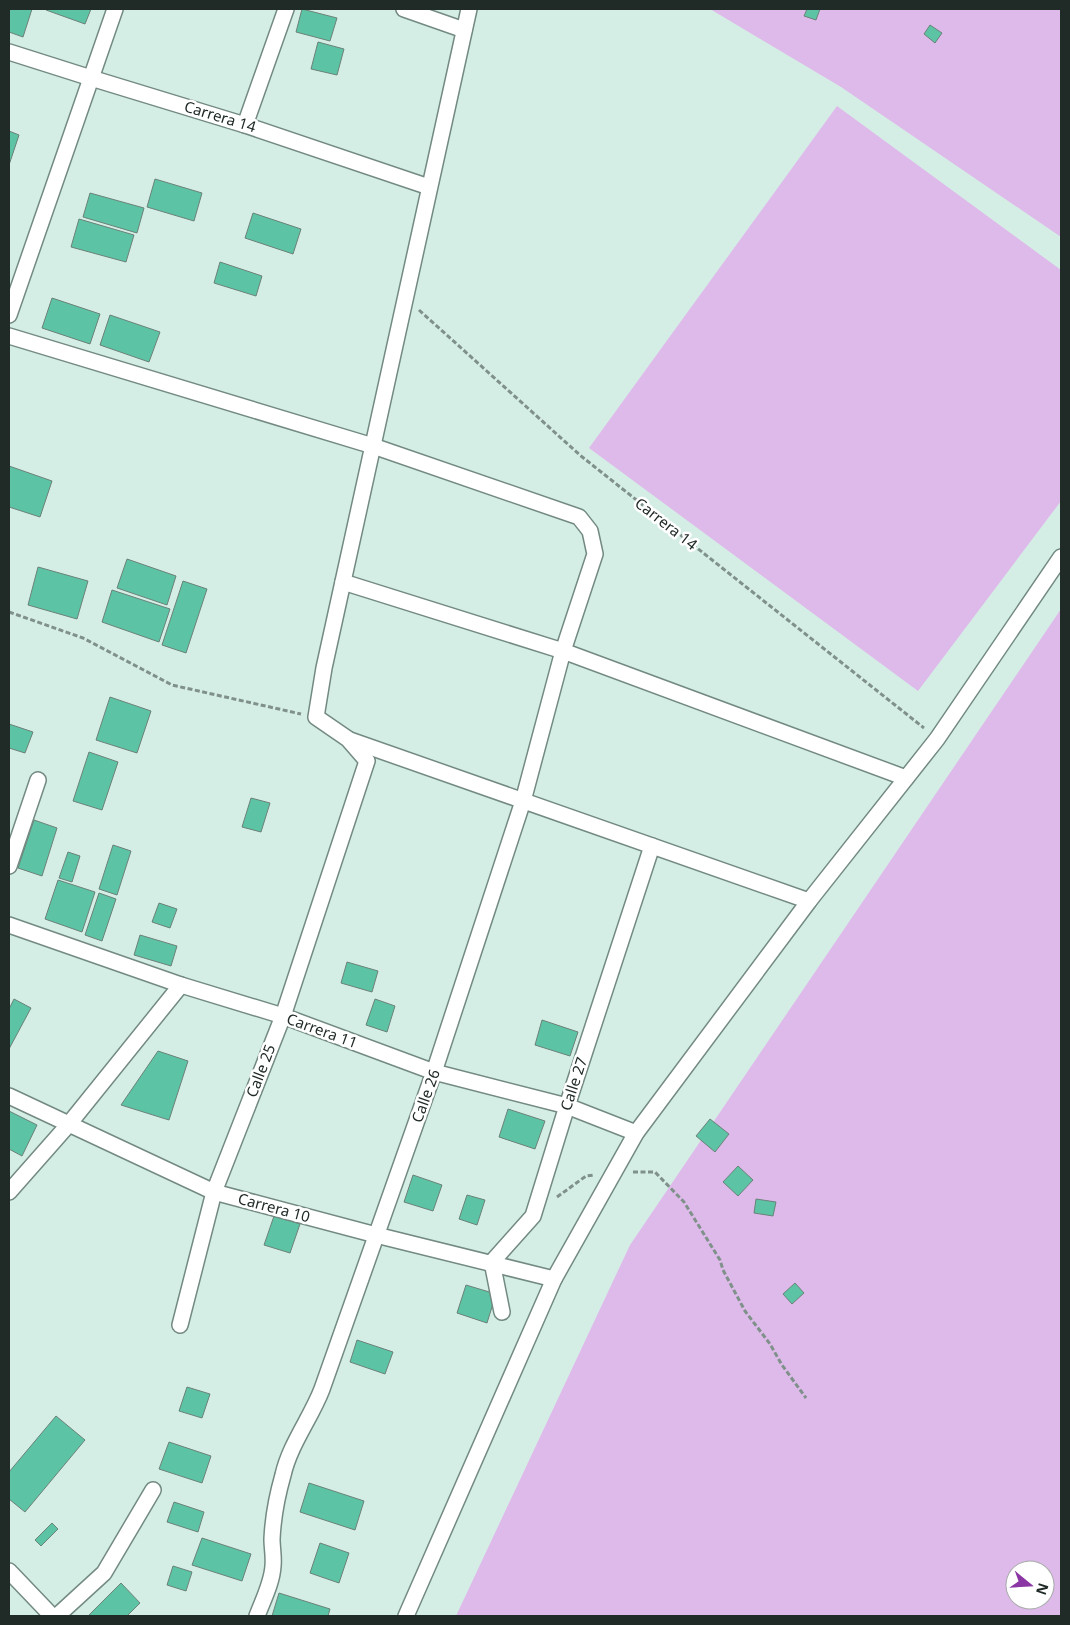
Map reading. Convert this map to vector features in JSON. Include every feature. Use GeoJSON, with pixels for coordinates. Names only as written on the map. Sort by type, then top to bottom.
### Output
{"type":"FeatureCollection","features":[{"type":"Feature","properties":{"kind":"street"},"geometry":{"type":"LineString","coordinates":[[9,315],[114,9]]}},
{"type":"Feature","properties":{"kind":"street"},"geometry":{"type":"LineString","coordinates":[[245,125],[286,9]]}},
{"type":"Feature","properties":{"kind":"street"},"geometry":{"type":"LineString","coordinates":[[404,9],[464,30]]}},
{"type":"Feature","properties":{"kind":"street"},"geometry":{"type":"LineString","coordinates":[[469,9],[324,668],[316,717],[348,739],[809,901]]}},
{"type":"Feature","properties":{"kind":"street","name":"Carrera 14"},"geometry":{"type":"LineString","coordinates":[[9,52],[245,125],[429,188]]}},
{"type":"Feature","properties":{"kind":"street","name":"Calle 26"},"geometry":{"type":"LineString","coordinates":[[9,336],[373,446],[579,517],[590,531],[595,554],[563,651],[523,801],[434,1072],[315,1407],[301,1432],[283,1472],[275,1511],[272,1540],[273,1566],[269,1586],[257,1616]]}},
{"type":"Feature","properties":{"kind":"street"},"geometry":{"type":"LineString","coordinates":[[406,1616],[554,1279],[636,1133],[809,901],[937,739],[1061,557]]}},
{"type":"Feature","properties":{"kind":"street"},"geometry":{"type":"LineString","coordinates":[[343,582],[563,651],[906,778]]}},
{"type":"Feature","properties":{"kind":"street","name":"Calle 25"},"geometry":{"type":"LineString","coordinates":[[180,1325],[214,1192],[283,1016],[367,761],[348,739]]}},
{"type":"Feature","properties":{"kind":"street"},"geometry":{"type":"LineString","coordinates":[[9,866],[38,780]]}},
{"type":"Feature","properties":{"kind":"street","name":"Calle 27"},"geometry":{"type":"LineString","coordinates":[[492,1262],[533,1216],[652,846]]}},
{"type":"Feature","properties":{"kind":"street","name":"Carrera 11"},"geometry":{"type":"LineString","coordinates":[[9,925],[181,985],[283,1016],[434,1072],[567,1106],[636,1133]]}},
{"type":"Feature","properties":{"kind":"street"},"geometry":{"type":"LineString","coordinates":[[9,1192],[69,1124],[181,985]]}},
{"type":"Feature","properties":{"kind":"street","name":"Carrera 10"},"geometry":{"type":"LineString","coordinates":[[9,1096],[214,1192],[554,1279]]}},
{"type":"Feature","properties":{"kind":"street"},"geometry":{"type":"LineString","coordinates":[[492,1262],[502,1312]]}},
{"type":"Feature","properties":{"kind":"street"},"geometry":{"type":"LineString","coordinates":[[57,1616],[104,1573],[153,1490]]}},
{"type":"Feature","properties":{"kind":"street"},"geometry":{"type":"LineString","coordinates":[[9,1571],[52,1616]]}},
{"type":"Feature","properties":{"kind":"path","name":"Carrera 14"},"geometry":{"type":"LineString","coordinates":[[405,298],[581,456],[937,739]]}},
{"type":"Feature","properties":{"kind":"path"},"geometry":{"type":"LineString","coordinates":[[9,612],[83,638],[172,685],[316,717]]}},
{"type":"Feature","properties":{"kind":"path"},"geometry":{"type":"LineString","coordinates":[[533,1216],[586,1176],[655,1172],[684,1202],[720,1260],[723,1270],[745,1311],[770,1344],[782,1365],[806,1398]]}},
{"type":"Feature","properties":{"kind":"shaded area"},"geometry":{"type":"Polygon","coordinates":[[[710,9],[1061,9],[1061,237],[841,87],[710,9]]]}},
{"type":"Feature","properties":{"kind":"shaded area"},"geometry":{"type":"Polygon","coordinates":[[[837,106],[1061,270],[1061,501],[918,691],[589,448],[837,106]]]}},
{"type":"Feature","properties":{"kind":"shaded area"},"geometry":{"type":"Polygon","coordinates":[[[1061,609],[1061,1616],[456,1616],[630,1245],[1061,609]]]}},
{"type":"Feature","properties":{"kind":"building"},"geometry":{"type":"Polygon","coordinates":[[[9,9],[32,9],[23,37],[9,32],[9,9]]]}},
{"type":"Feature","properties":{"kind":"building"},"geometry":{"type":"Polygon","coordinates":[[[46,9],[91,9],[85,24],[46,9]]]}},
{"type":"Feature","properties":{"kind":"building"},"geometry":{"type":"Polygon","coordinates":[[[302,9],[337,18],[330,41],[296,32],[302,9]]]}},
{"type":"Feature","properties":{"kind":"building"},"geometry":{"type":"Polygon","coordinates":[[[807,9],[820,9],[816,20],[804,16],[807,9]]]}},
{"type":"Feature","properties":{"kind":"building"},"geometry":{"type":"Polygon","coordinates":[[[930,25],[942,33],[935,43],[924,34],[930,25]]]}},
{"type":"Feature","properties":{"kind":"building"},"geometry":{"type":"Polygon","coordinates":[[[318,42],[344,49],[337,75],[311,69],[318,42]]]}},
{"type":"Feature","properties":{"kind":"building"},"geometry":{"type":"Polygon","coordinates":[[[9,131],[19,135],[9,165],[9,131]]]}},
{"type":"Feature","properties":{"kind":"building"},"geometry":{"type":"Polygon","coordinates":[[[155,179],[202,193],[194,221],[147,207],[155,179]]]}},
{"type":"Feature","properties":{"kind":"building"},"geometry":{"type":"Polygon","coordinates":[[[90,193],[144,208],[137,233],[83,217],[90,193]]]}},
{"type":"Feature","properties":{"kind":"building"},"geometry":{"type":"Polygon","coordinates":[[[253,213],[301,229],[293,254],[245,238],[253,213]]]}},
{"type":"Feature","properties":{"kind":"building"},"geometry":{"type":"Polygon","coordinates":[[[79,219],[134,235],[126,262],[71,247],[79,219]]]}},
{"type":"Feature","properties":{"kind":"building"},"geometry":{"type":"Polygon","coordinates":[[[220,262],[262,276],[256,296],[214,283],[220,262]]]}},
{"type":"Feature","properties":{"kind":"building"},"geometry":{"type":"Polygon","coordinates":[[[52,298],[100,314],[90,344],[42,328],[52,298]]]}},
{"type":"Feature","properties":{"kind":"building"},"geometry":{"type":"Polygon","coordinates":[[[110,315],[160,332],[149,362],[100,345],[110,315]]]}},
{"type":"Feature","properties":{"kind":"building"},"geometry":{"type":"Polygon","coordinates":[[[9,466],[52,481],[40,517],[9,507],[9,466]]]}},
{"type":"Feature","properties":{"kind":"building"},"geometry":{"type":"Polygon","coordinates":[[[127,559],[176,576],[167,605],[117,588],[127,559]]]}},
{"type":"Feature","properties":{"kind":"building"},"geometry":{"type":"Polygon","coordinates":[[[38,567],[88,581],[77,619],[28,605],[38,567]]]}},
{"type":"Feature","properties":{"kind":"building"},"geometry":{"type":"Polygon","coordinates":[[[183,581],[207,589],[186,653],[162,645],[183,581]]]}},
{"type":"Feature","properties":{"kind":"building"},"geometry":{"type":"Polygon","coordinates":[[[112,590],[170,609],[159,642],[102,622],[112,590]]]}},
{"type":"Feature","properties":{"kind":"building"},"geometry":{"type":"Polygon","coordinates":[[[110,697],[151,711],[137,753],[96,740],[110,697]]]}},
{"type":"Feature","properties":{"kind":"building"},"geometry":{"type":"Polygon","coordinates":[[[9,724],[33,732],[25,753],[9,748],[9,724]]]}},
{"type":"Feature","properties":{"kind":"building"},"geometry":{"type":"Polygon","coordinates":[[[89,752],[118,762],[102,810],[73,801],[89,752]]]}},
{"type":"Feature","properties":{"kind":"building"},"geometry":{"type":"Polygon","coordinates":[[[251,798],[270,803],[261,832],[242,827],[251,798]]]}},
{"type":"Feature","properties":{"kind":"building"},"geometry":{"type":"Polygon","coordinates":[[[34,820],[57,828],[42,876],[18,868],[34,820]]]}},
{"type":"Feature","properties":{"kind":"building"},"geometry":{"type":"Polygon","coordinates":[[[113,845],[131,851],[117,895],[99,889],[113,845]]]}},
{"type":"Feature","properties":{"kind":"building"},"geometry":{"type":"Polygon","coordinates":[[[68,852],[80,856],[72,882],[59,878],[68,852]]]}},
{"type":"Feature","properties":{"kind":"building"},"geometry":{"type":"Polygon","coordinates":[[[58,880],[95,892],[82,932],[45,919],[58,880]]]}},
{"type":"Feature","properties":{"kind":"building"},"geometry":{"type":"Polygon","coordinates":[[[99,893],[116,899],[102,941],[85,935],[99,893]]]}},
{"type":"Feature","properties":{"kind":"building"},"geometry":{"type":"Polygon","coordinates":[[[159,903],[177,909],[170,928],[152,922],[159,903]]]}},
{"type":"Feature","properties":{"kind":"building"},"geometry":{"type":"Polygon","coordinates":[[[140,935],[177,946],[171,966],[134,955],[140,935]]]}},
{"type":"Feature","properties":{"kind":"building"},"geometry":{"type":"Polygon","coordinates":[[[347,962],[378,971],[372,992],[341,983],[347,962]]]}},
{"type":"Feature","properties":{"kind":"building"},"geometry":{"type":"Polygon","coordinates":[[[14,999],[31,1008],[9,1049],[9,1009],[14,999]]]}},
{"type":"Feature","properties":{"kind":"building"},"geometry":{"type":"Polygon","coordinates":[[[375,999],[395,1006],[387,1032],[366,1025],[375,999]]]}},
{"type":"Feature","properties":{"kind":"building"},"geometry":{"type":"Polygon","coordinates":[[[542,1020],[578,1032],[570,1056],[535,1045],[542,1020]]]}},
{"type":"Feature","properties":{"kind":"building"},"geometry":{"type":"Polygon","coordinates":[[[158,1051],[188,1061],[169,1120],[121,1105],[158,1051]]]}},
{"type":"Feature","properties":{"kind":"building"},"geometry":{"type":"Polygon","coordinates":[[[508,1109],[545,1121],[535,1149],[499,1137],[508,1109]]]}},
{"type":"Feature","properties":{"kind":"building"},"geometry":{"type":"Polygon","coordinates":[[[9,1111],[37,1125],[22,1156],[9,1149],[9,1111]]]}},
{"type":"Feature","properties":{"kind":"building"},"geometry":{"type":"Polygon","coordinates":[[[710,1119],[729,1134],[715,1152],[696,1136],[710,1119]]]}},
{"type":"Feature","properties":{"kind":"building"},"geometry":{"type":"Polygon","coordinates":[[[738,1166],[753,1180],[738,1196],[723,1182],[738,1166]]]}},
{"type":"Feature","properties":{"kind":"building"},"geometry":{"type":"Polygon","coordinates":[[[413,1175],[442,1185],[433,1211],[404,1202],[413,1175]]]}},
{"type":"Feature","properties":{"kind":"building"},"geometry":{"type":"Polygon","coordinates":[[[467,1195],[485,1200],[477,1225],[459,1219],[467,1195]]]}},
{"type":"Feature","properties":{"kind":"building"},"geometry":{"type":"Polygon","coordinates":[[[756,1199],[776,1202],[773,1216],[754,1213],[756,1199]]]}},
{"type":"Feature","properties":{"kind":"building"},"geometry":{"type":"Polygon","coordinates":[[[274,1216],[300,1224],[290,1253],[264,1245],[274,1216]]]}},
{"type":"Feature","properties":{"kind":"building"},"geometry":{"type":"Polygon","coordinates":[[[795,1283],[804,1293],[792,1304],[783,1294],[795,1283]]]}},
{"type":"Feature","properties":{"kind":"building"},"geometry":{"type":"Polygon","coordinates":[[[466,1285],[496,1294],[487,1323],[457,1313],[466,1285]]]}},
{"type":"Feature","properties":{"kind":"building"},"geometry":{"type":"Polygon","coordinates":[[[357,1340],[393,1352],[385,1374],[350,1362],[357,1340]]]}},
{"type":"Feature","properties":{"kind":"building"},"geometry":{"type":"Polygon","coordinates":[[[187,1387],[210,1394],[202,1418],[179,1411],[187,1387]]]}},
{"type":"Feature","properties":{"kind":"building"},"geometry":{"type":"Polygon","coordinates":[[[56,1416],[85,1440],[25,1512],[9,1499],[9,1472],[56,1416]]]}},
{"type":"Feature","properties":{"kind":"building"},"geometry":{"type":"Polygon","coordinates":[[[169,1442],[211,1456],[202,1483],[159,1469],[169,1442]]]}},
{"type":"Feature","properties":{"kind":"building"},"geometry":{"type":"Polygon","coordinates":[[[309,1483],[364,1501],[355,1530],[300,1512],[309,1483]]]}},
{"type":"Feature","properties":{"kind":"building"},"geometry":{"type":"Polygon","coordinates":[[[174,1502],[204,1512],[198,1532],[167,1522],[174,1502]]]}},
{"type":"Feature","properties":{"kind":"building"},"geometry":{"type":"Polygon","coordinates":[[[52,1523],[58,1529],[41,1546],[35,1540],[52,1523]]]}},
{"type":"Feature","properties":{"kind":"building"},"geometry":{"type":"Polygon","coordinates":[[[202,1538],[251,1554],[242,1581],[192,1565],[202,1538]]]}},
{"type":"Feature","properties":{"kind":"building"},"geometry":{"type":"Polygon","coordinates":[[[320,1543],[349,1553],[339,1583],[310,1573],[320,1543]]]}},
{"type":"Feature","properties":{"kind":"building"},"geometry":{"type":"Polygon","coordinates":[[[173,1566],[192,1572],[186,1591],[167,1585],[173,1566]]]}},
{"type":"Feature","properties":{"kind":"building"},"geometry":{"type":"Polygon","coordinates":[[[121,1583],[140,1603],[127,1616],[88,1616],[121,1583]]]}},
{"type":"Feature","properties":{"kind":"building"},"geometry":{"type":"Polygon","coordinates":[[[279,1593],[330,1609],[328,1616],[272,1616],[279,1593]]]}}]}
